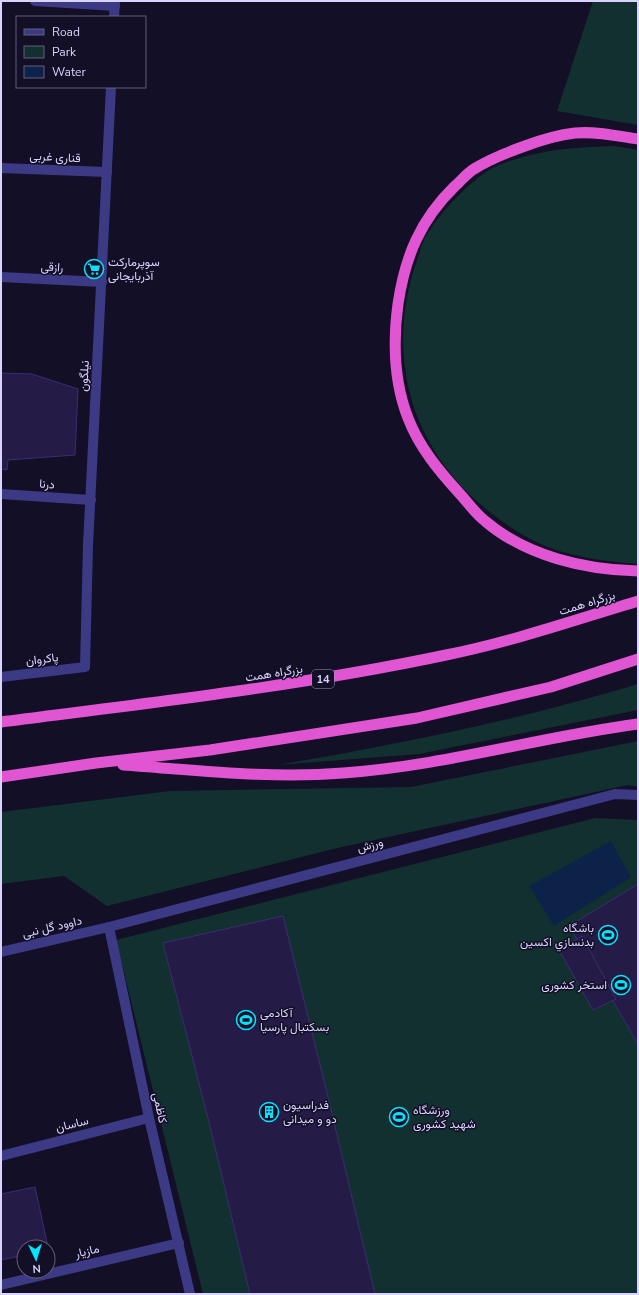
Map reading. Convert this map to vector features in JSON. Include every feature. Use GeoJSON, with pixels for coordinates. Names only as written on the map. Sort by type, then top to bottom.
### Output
{"type":"FeatureCollection","features":[{"type":"Feature","properties":{"kind":"highway"},"geometry":{"type":"LineString","coordinates":[[638,139],[616,135],[576,133],[542,140],[509,151],[472,170],[439,202],[420,230],[412,247],[401,287],[395,335],[397,371],[400,391],[408,418],[420,443],[436,468],[484,521],[513,541],[546,555],[582,565],[621,571],[638,571]]}},
{"type":"Feature","properties":{"kind":"highway","name":"بزرگراه همت"},"geometry":{"type":"LineString","coordinates":[[1,722],[235,692],[338,676],[448,655],[563,624],[638,601]]}},
{"type":"Feature","properties":{"kind":"highway"},"geometry":{"type":"LineString","coordinates":[[1,777],[96,763],[210,750],[418,718],[551,687],[638,659]]}},
{"type":"Feature","properties":{"kind":"highway"},"geometry":{"type":"LineString","coordinates":[[96,763],[275,775],[343,773],[417,765],[638,724]]}},
{"type":"Feature","properties":{"kind":"street"},"geometry":{"type":"LineString","coordinates":[[35,1],[115,4],[114,16]]}},
{"type":"Feature","properties":{"kind":"street","name":"نیلگون"},"geometry":{"type":"LineString","coordinates":[[86,667],[91,500],[111,88]]}},
{"type":"Feature","properties":{"kind":"street","name":"قناری غربی"},"geometry":{"type":"LineString","coordinates":[[1,168],[107,172]]}},
{"type":"Feature","properties":{"kind":"street","name":"رازقی"},"geometry":{"type":"LineString","coordinates":[[1,277],[102,282]]}},
{"type":"Feature","properties":{"kind":"street","name":"درنا"},"geometry":{"type":"LineString","coordinates":[[1,494],[91,500]]}},
{"type":"Feature","properties":{"kind":"street","name":"پاکروان"},"geometry":{"type":"LineString","coordinates":[[1,677],[86,667]]}},
{"type":"Feature","properties":{"kind":"street","name":"ورزش"},"geometry":{"type":"LineString","coordinates":[[109,927],[615,794],[638,796]]}},
{"type":"Feature","properties":{"kind":"street","name":"داوود گل نبی"},"geometry":{"type":"LineString","coordinates":[[1,952],[109,927]]}},
{"type":"Feature","properties":{"kind":"street","name":"کاظمی"},"geometry":{"type":"LineString","coordinates":[[109,927],[149,1118],[190,1294]]}},
{"type":"Feature","properties":{"kind":"street","name":"ساسان"},"geometry":{"type":"LineString","coordinates":[[1,1156],[149,1118]]}},
{"type":"Feature","properties":{"kind":"street","name":"مازیار"},"geometry":{"type":"LineString","coordinates":[[1,1285],[179,1243]]}},
{"type":"Feature","properties":{"kind":"green space"},"geometry":{"type":"Polygon","coordinates":[[[593,1],[638,1],[638,125],[557,111],[593,1]]]}},
{"type":"Feature","properties":{"kind":"green space"},"geometry":{"type":"Polygon","coordinates":[[[614,146],[638,150],[638,564],[574,555],[536,542],[491,513],[463,488],[441,460],[423,430],[411,398],[405,365],[403,331],[407,296],[423,242],[446,208],[467,187],[489,170],[499,165],[527,156],[555,150],[614,146]]]}},
{"type":"Feature","properties":{"kind":"green space"},"geometry":{"type":"Polygon","coordinates":[[[638,684],[638,710],[419,754],[277,765],[368,749],[504,720],[638,684]]]}},
{"type":"Feature","properties":{"kind":"green space"},"geometry":{"type":"Polygon","coordinates":[[[638,741],[638,787],[628,785],[333,849],[107,906],[64,876],[1,884],[1,812],[170,791],[411,787],[638,741]]]}},
{"type":"Feature","properties":{"kind":"green space","name":"ورزشگاه شهید کشوری"},"geometry":{"type":"Polygon","coordinates":[[[595,818],[638,820],[638,1294],[203,1294],[116,940],[595,818]]]}},
{"type":"Feature","properties":{"kind":"water"},"geometry":{"type":"Polygon","coordinates":[[[611,841],[631,877],[554,926],[529,886],[611,841]]]}},
{"type":"Feature","properties":{"kind":"building"},"geometry":{"type":"Polygon","coordinates":[[[1,373],[32,374],[78,389],[75,455],[8,460],[7,470],[1,469],[1,373]]]}},
{"type":"Feature","properties":{"kind":"building","name":"استخر کشوری"},"geometry":{"type":"Polygon","coordinates":[[[638,884],[638,1044],[569,926],[638,884]]]}},
{"type":"Feature","properties":{"kind":"building","name":"فدراسیون دو و میدانی"},"geometry":{"type":"Polygon","coordinates":[[[283,916],[375,1294],[250,1294],[210,1126],[163,943],[283,916]]]}},
{"type":"Feature","properties":{"kind":"building"},"geometry":{"type":"Polygon","coordinates":[[[582,936],[616,999],[593,1010],[559,950],[582,936]]]}},
{"type":"Feature","properties":{"kind":"building"},"geometry":{"type":"Polygon","coordinates":[[[35,1187],[46,1239],[16,1239],[16,1257],[1,1260],[1,1194],[35,1187]]]}},
{"type":"Feature","properties":{"kind":"place","name":"سوپرمارکت آذربایجانی"},"geometry":{"type":"Point","coordinates":[94,269]}},
{"type":"Feature","properties":{"kind":"place","name":"باشگاه بدنسازي اكسين"},"geometry":{"type":"Point","coordinates":[608,935]}},
{"type":"Feature","properties":{"kind":"place","name":"استخر کشوری"},"geometry":{"type":"Point","coordinates":[621,985]}},
{"type":"Feature","properties":{"kind":"place","name":"آکادمی بسکتبال پارسیا"},"geometry":{"type":"Point","coordinates":[246,1020]}},
{"type":"Feature","properties":{"kind":"place","name":"فدراسیون دو و میدانی"},"geometry":{"type":"Point","coordinates":[269,1112]}},
{"type":"Feature","properties":{"kind":"place","name":"ورزشگاه شهید کشوری"},"geometry":{"type":"Point","coordinates":[399,1117]}}]}
